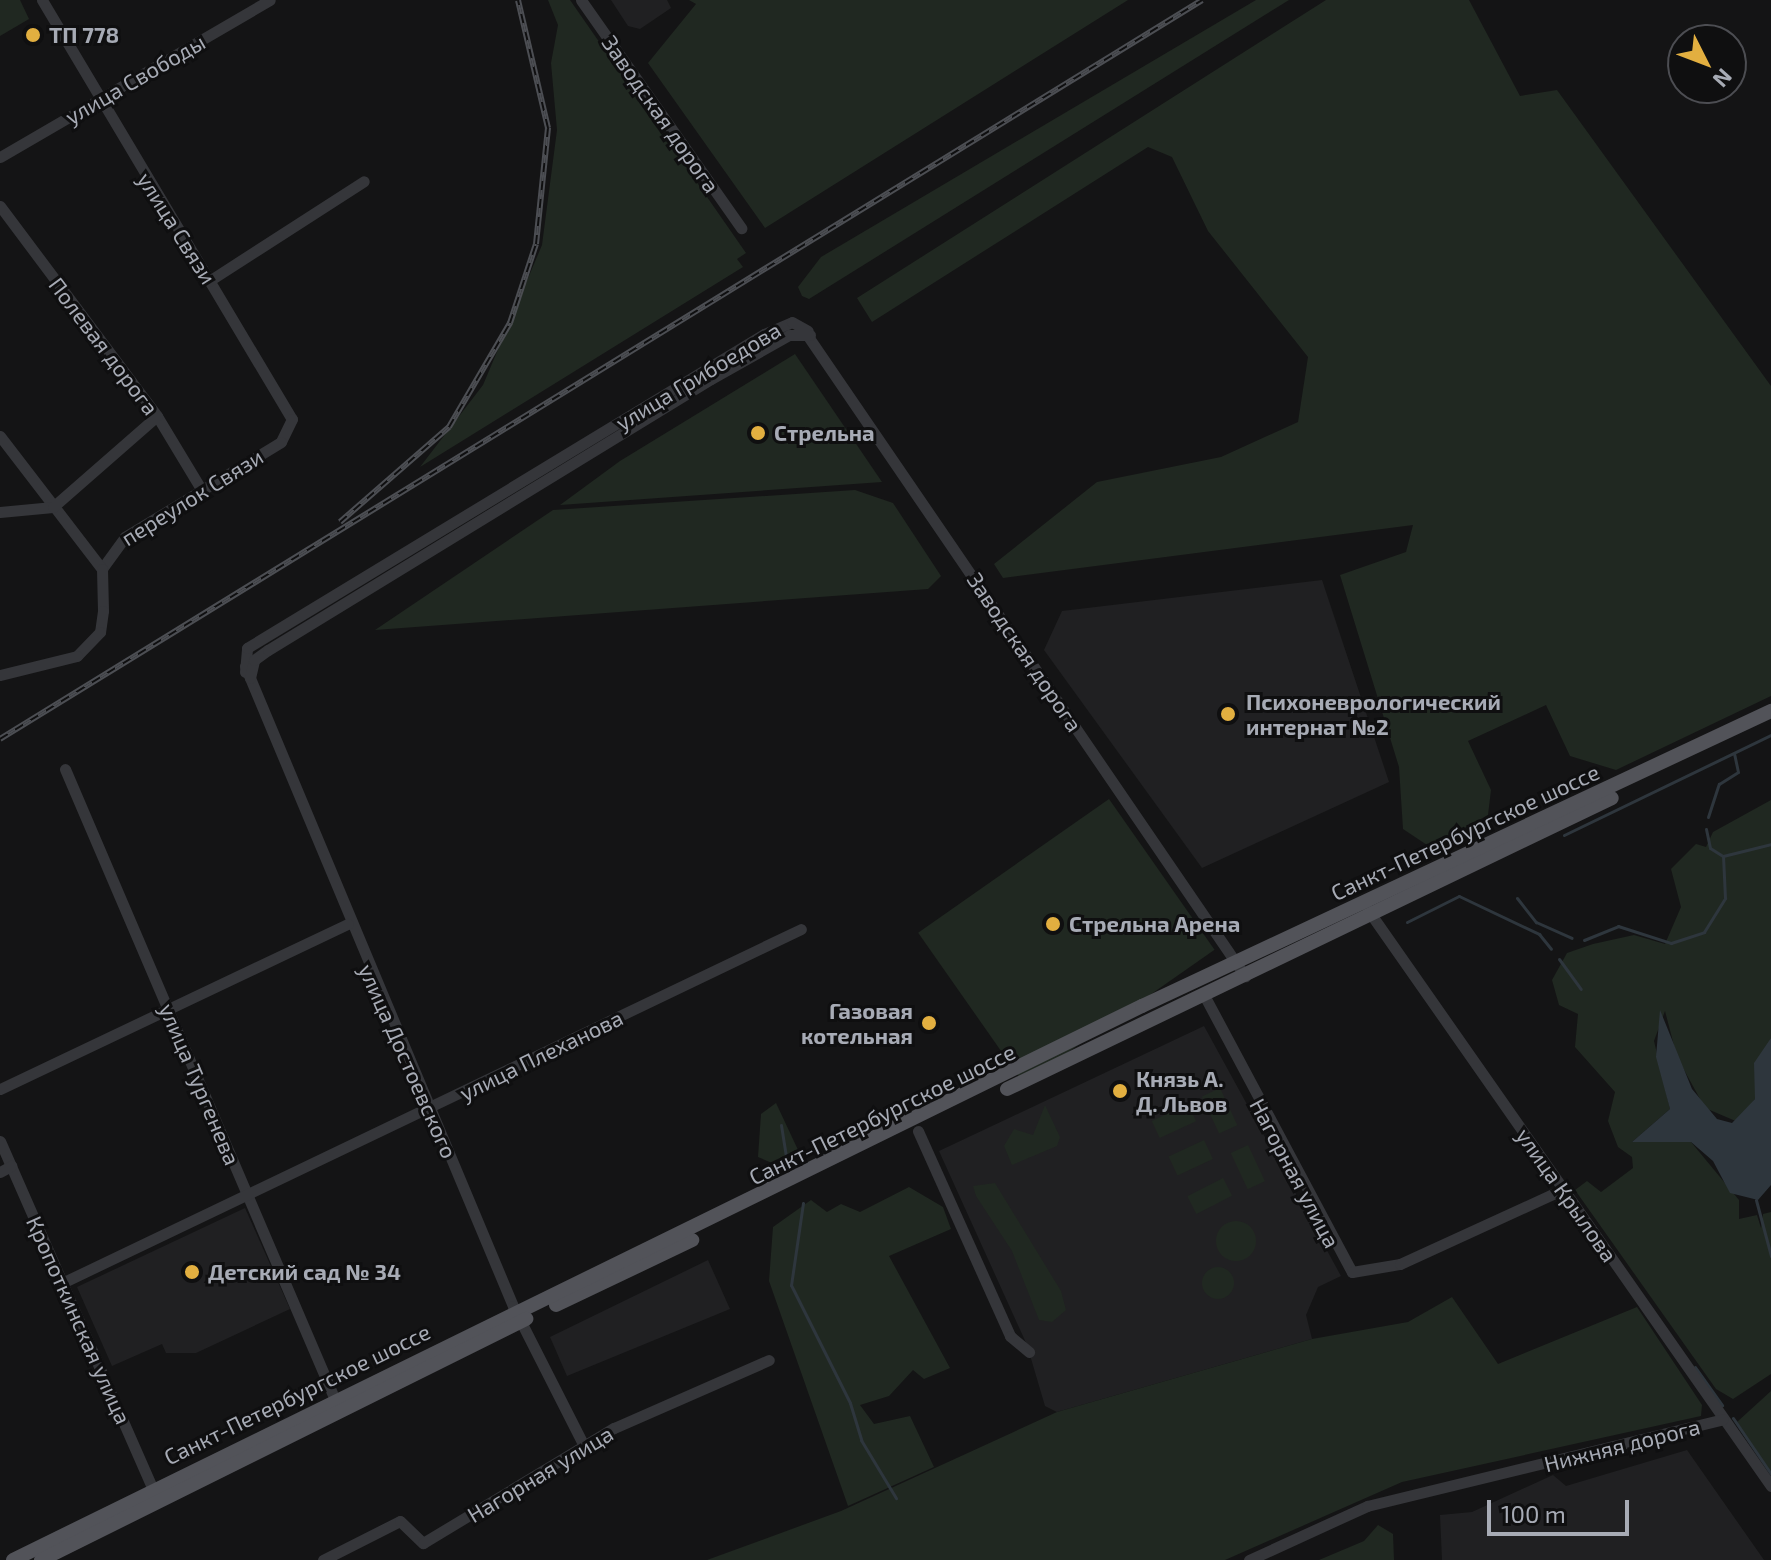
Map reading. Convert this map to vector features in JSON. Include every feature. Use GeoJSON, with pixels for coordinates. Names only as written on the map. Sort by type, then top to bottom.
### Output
{"type":"FeatureCollection","features":[{"type":"Feature","properties":{"kind":"main road","name":"Санкт-Петербургское шоссе"},"geometry":{"type":"LineString","coordinates":[[1367,910],[1771,711]]}},
{"type":"Feature","properties":{"kind":"main road","name":"Санкт-Петербургское шоссе"},"geometry":{"type":"LineString","coordinates":[[13,1560],[1242,969],[1771,722]]}},
{"type":"Feature","properties":{"kind":"main road","name":"Санкт-Петербургское шоссе"},"geometry":{"type":"LineString","coordinates":[[41,1560],[155,1493],[335,1400],[918,1131],[1204,995],[1242,969]]}},
{"type":"Feature","properties":{"kind":"street","name":"улица Связи"},"geometry":{"type":"LineString","coordinates":[[42,0],[98,102],[289,406],[291,431]]}},
{"type":"Feature","properties":{"kind":"street","name":"улица Связи"},"geometry":{"type":"LineString","coordinates":[[53,0],[54,26]]}},
{"type":"Feature","properties":{"kind":"street","name":"улица Свободы"},"geometry":{"type":"LineString","coordinates":[[0,157],[98,102],[254,4],[270,0]]}},
{"type":"Feature","properties":{"kind":"street","name":"Заводская дорога"},"geometry":{"type":"LineString","coordinates":[[581,0],[741,228]]}},
{"type":"Feature","properties":{"kind":"street"},"geometry":{"type":"LineString","coordinates":[[209,281],[364,181]]}},
{"type":"Feature","properties":{"kind":"street","name":"Полевая дорога"},"geometry":{"type":"LineString","coordinates":[[0,206],[157,416],[201,489]]}},
{"type":"Feature","properties":{"kind":"street","name":"Заводская дорога"},"geometry":{"type":"LineString","coordinates":[[807,332],[1242,969]]}},
{"type":"Feature","properties":{"kind":"street","name":"улица Грибоедова"},"geometry":{"type":"LineString","coordinates":[[249,680],[254,660],[268,650],[711,379],[789,335],[807,332]]}},
{"type":"Feature","properties":{"kind":"street"},"geometry":{"type":"LineString","coordinates":[[0,512],[53,507],[157,416]]}},
{"type":"Feature","properties":{"kind":"street","name":"переулок Связи"},"geometry":{"type":"LineString","coordinates":[[102,569],[125,537],[291,431]]}},
{"type":"Feature","properties":{"kind":"street"},"geometry":{"type":"LineString","coordinates":[[0,436],[102,569],[100,632],[77,656],[0,675]]}},
{"type":"Feature","properties":{"kind":"street","name":"улица Достоевского"},"geometry":{"type":"LineString","coordinates":[[245,666],[348,924],[521,1316],[586,1450]]}},
{"type":"Feature","properties":{"kind":"street","name":"улица Тургенева"},"geometry":{"type":"LineString","coordinates":[[65,769],[335,1400]]}},
{"type":"Feature","properties":{"kind":"street","name":"улица Крылова"},"geometry":{"type":"LineString","coordinates":[[1367,910],[1771,1486]]}},
{"type":"Feature","properties":{"kind":"street"},"geometry":{"type":"LineString","coordinates":[[0,1089],[167,1007],[348,924]]}},
{"type":"Feature","properties":{"kind":"street","name":"улица Плеханова"},"geometry":{"type":"LineString","coordinates":[[64,1282],[801,929]]}},
{"type":"Feature","properties":{"kind":"street","name":"Нагорная улица"},"geometry":{"type":"LineString","coordinates":[[1204,995],[1352,1272],[1400,1264],[1564,1189]]}},
{"type":"Feature","properties":{"kind":"street"},"geometry":{"type":"LineString","coordinates":[[918,1131],[1010,1336],[1029,1352]]}},
{"type":"Feature","properties":{"kind":"street","name":"Кропоткинская улица"},"geometry":{"type":"LineString","coordinates":[[0,1141],[5,1169],[64,1282],[155,1493]]}},
{"type":"Feature","properties":{"kind":"street","name":"Нагорная улица"},"geometry":{"type":"LineString","coordinates":[[323,1560],[400,1521],[423,1543],[586,1450],[614,1428],[769,1360]]}},
{"type":"Feature","properties":{"kind":"street","name":"Нижняя дорога"},"geometry":{"type":"LineString","coordinates":[[1249,1560],[1367,1506],[1723,1419]]}},
{"type":"Feature","properties":{"kind":"shaded area"},"geometry":{"type":"Polygon","coordinates":[[[0,0],[20,0],[29,19],[0,36],[0,0]]]}},
{"type":"Feature","properties":{"kind":"shaded area"},"geometry":{"type":"Polygon","coordinates":[[[548,0],[570,0],[746,253],[737,259],[743,267],[420,467],[483,385],[542,245],[557,130],[551,63],[558,25],[548,0]]]}},
{"type":"Feature","properties":{"kind":"shaded area"},"geometry":{"type":"Polygon","coordinates":[[[611,0],[667,0],[671,8],[640,29],[628,26],[611,0]]]}},
{"type":"Feature","properties":{"kind":"shaded area"},"geometry":{"type":"Polygon","coordinates":[[[689,0],[1128,0],[765,228],[648,63],[696,4],[689,0]]]}},
{"type":"Feature","properties":{"kind":"shaded area"},"geometry":{"type":"Polygon","coordinates":[[[1256,0],[1289,0],[809,299],[802,296],[798,287],[821,257],[1256,0]]]}},
{"type":"Feature","properties":{"kind":"shaded area"},"geometry":{"type":"Polygon","coordinates":[[[1326,0],[1469,0],[1520,96],[1557,90],[1771,386],[1771,696],[1616,770],[1570,756],[1546,705],[1468,741],[1491,790],[1488,815],[1430,847],[1403,829],[1399,767],[1340,575],[1406,552],[1413,525],[1003,578],[994,564],[1097,482],[1221,457],[1298,422],[1308,357],[1208,231],[1172,157],[1148,147],[872,322],[857,298],[1326,0]]]}},
{"type":"Feature","properties":{"kind":"shaded area","name":"Стрельна"},"geometry":{"type":"Polygon","coordinates":[[[795,354],[882,482],[560,505],[620,461],[795,354]]]}},
{"type":"Feature","properties":{"kind":"shaded area"},"geometry":{"type":"Polygon","coordinates":[[[855,490],[893,503],[941,576],[928,589],[375,630],[553,510],[855,490]]]}},
{"type":"Feature","properties":{"kind":"shaded area","name":"Психоневрологический интернат №2"},"geometry":{"type":"Polygon","coordinates":[[[1322,580],[1389,782],[1202,868],[1044,650],[1062,611],[1322,580]]]}},
{"type":"Feature","properties":{"kind":"shaded area","name":"Стрельна Арена"},"geometry":{"type":"Polygon","coordinates":[[[1109,799],[1215,950],[1024,1083],[918,933],[1109,799]]]}},
{"type":"Feature","properties":{"kind":"shaded area"},"geometry":{"type":"Polygon","coordinates":[[[1771,800],[1771,1038],[1755,1099],[1738,1122],[1705,1108],[1677,1057],[1665,1011],[1654,1041],[1670,1109],[1632,1142],[1691,1142],[1739,1200],[1739,1219],[1757,1215],[1761,1228],[1763,1214],[1771,1212],[1771,1374],[1733,1399],[1716,1389],[1575,1190],[1587,1181],[1601,1192],[1633,1168],[1632,1157],[1618,1147],[1608,1121],[1615,1092],[1575,1047],[1578,1014],[1559,1005],[1552,980],[1567,953],[1593,944],[1634,935],[1665,944],[1681,907],[1671,869],[1696,844],[1706,847],[1713,832],[1771,800]]]}},
{"type":"Feature","properties":{"kind":"shaded area"},"geometry":{"type":"Polygon","coordinates":[[[1660,1010],[1692,1089],[1717,1119],[1732,1123],[1755,1099],[1754,1063],[1771,1038],[1771,1185],[1758,1200],[1730,1193],[1713,1161],[1691,1142],[1632,1142],[1670,1109],[1656,1057],[1660,1010]]]}},
{"type":"Feature","properties":{"kind":"shaded area"},"geometry":{"type":"Polygon","coordinates":[[[1204,1026],[1341,1276],[1318,1287],[1306,1315],[1312,1339],[1057,1412],[1045,1406],[1027,1345],[939,1151],[1204,1026]]]}},
{"type":"Feature","properties":{"kind":"shaded area"},"geometry":{"type":"Polygon","coordinates":[[[1220,1088],[1237,1125],[1219,1134],[1202,1096],[1220,1088]]]}},
{"type":"Feature","properties":{"kind":"shaded area"},"geometry":{"type":"Polygon","coordinates":[[[776,1103],[799,1152],[781,1167],[758,1157],[761,1114],[776,1103]]]}},
{"type":"Feature","properties":{"kind":"shaded area"},"geometry":{"type":"Polygon","coordinates":[[[1188,1104],[1196,1121],[1160,1138],[1152,1121],[1188,1104]]]}},
{"type":"Feature","properties":{"kind":"shaded area"},"geometry":{"type":"Polygon","coordinates":[[[1045,1105],[1060,1137],[1057,1146],[1012,1165],[1004,1146],[1014,1129],[1033,1135],[1045,1105]]]}},
{"type":"Feature","properties":{"kind":"shaded area"},"geometry":{"type":"Polygon","coordinates":[[[1204,1140],[1213,1159],[1178,1176],[1169,1156],[1204,1140]]]}},
{"type":"Feature","properties":{"kind":"shaded area"},"geometry":{"type":"Polygon","coordinates":[[[1248,1145],[1265,1181],[1248,1189],[1231,1153],[1248,1145]]]}},
{"type":"Feature","properties":{"kind":"shaded area"},"geometry":{"type":"Polygon","coordinates":[[[1223,1178],[1232,1196],[1196,1214],[1187,1196],[1223,1178]]]}},
{"type":"Feature","properties":{"kind":"shaded area"},"geometry":{"type":"Polygon","coordinates":[[[995,1183],[1061,1291],[1066,1310],[1052,1322],[1039,1320],[1012,1251],[976,1196],[973,1186],[995,1183]]]}},
{"type":"Feature","properties":{"kind":"shaded area"},"geometry":{"type":"Polygon","coordinates":[[[909,1187],[943,1207],[951,1229],[889,1256],[950,1368],[924,1379],[913,1370],[889,1396],[860,1405],[874,1424],[910,1416],[934,1467],[848,1506],[769,1281],[773,1227],[811,1200],[827,1212],[841,1204],[860,1212],[909,1187]]]}},
{"type":"Feature","properties":{"kind":"shaded area","name":"Детский сад № 34"},"geometry":{"type":"Polygon","coordinates":[[[245,1208],[290,1309],[196,1353],[166,1353],[162,1344],[112,1366],[77,1287],[245,1208]]]}},
{"type":"Feature","properties":{"kind":"shaded area"},"geometry":{"type":"Polygon","coordinates":[[[1236,1221],[1250,1227],[1256,1241],[1250,1255],[1236,1261],[1222,1255],[1216,1241],[1222,1227],[1236,1221]]]}},
{"type":"Feature","properties":{"kind":"shaded area"},"geometry":{"type":"Polygon","coordinates":[[[708,1260],[730,1309],[567,1376],[550,1337],[708,1260]]]}},
{"type":"Feature","properties":{"kind":"shaded area"},"geometry":{"type":"Polygon","coordinates":[[[1218,1267],[1230,1271],[1234,1283],[1230,1295],[1218,1299],[1206,1295],[1202,1283],[1206,1271],[1218,1267]]]}},
{"type":"Feature","properties":{"kind":"shaded area"},"geometry":{"type":"Polygon","coordinates":[[[1452,1297],[1498,1364],[1637,1307],[1702,1405],[1701,1416],[1402,1482],[1225,1560],[707,1560],[841,1511],[1057,1412],[1312,1339],[1408,1322],[1452,1297]]]}},
{"type":"Feature","properties":{"kind":"shaded area"},"geometry":{"type":"Polygon","coordinates":[[[1771,1391],[1771,1472],[1737,1422],[1771,1391]]]}},
{"type":"Feature","properties":{"kind":"shaded area"},"geometry":{"type":"Polygon","coordinates":[[[1687,1450],[1764,1560],[1442,1560],[1440,1515],[1472,1512],[1553,1475],[1566,1486],[1687,1450]]]}},
{"type":"Feature","properties":{"kind":"shaded area"},"geometry":{"type":"Polygon","coordinates":[[[1378,1525],[1393,1534],[1394,1560],[1319,1560],[1364,1541],[1378,1525]]]}},
{"type":"Feature","properties":{"kind":"waterway"},"geometry":{"type":"LineString","coordinates":[[1564,835],[1771,735]]}},
{"type":"Feature","properties":{"kind":"waterway"},"geometry":{"type":"LineString","coordinates":[[1708,817],[1719,784],[1738,772],[1734,753]]}},
{"type":"Feature","properties":{"kind":"waterway"},"geometry":{"type":"LineString","coordinates":[[1706,829],[1710,848],[1723,856]]}},
{"type":"Feature","properties":{"kind":"waterway"},"geometry":{"type":"LineString","coordinates":[[1584,940],[1618,926],[1671,943],[1704,932],[1725,898],[1723,856],[1771,844]]}},
{"type":"Feature","properties":{"kind":"waterway"},"geometry":{"type":"LineString","coordinates":[[1407,922],[1459,896],[1539,934],[1551,949]]}},
{"type":"Feature","properties":{"kind":"waterway"},"geometry":{"type":"LineString","coordinates":[[1517,898],[1536,922],[1572,938]]}},
{"type":"Feature","properties":{"kind":"waterway"},"geometry":{"type":"LineString","coordinates":[[1559,959],[1581,989]]}},
{"type":"Feature","properties":{"kind":"waterway"},"geometry":{"type":"LineString","coordinates":[[781,1125],[787,1164]]}},
{"type":"Feature","properties":{"kind":"waterway"},"geometry":{"type":"LineString","coordinates":[[1756,1200],[1771,1256]]}},
{"type":"Feature","properties":{"kind":"waterway"},"geometry":{"type":"LineString","coordinates":[[803,1203],[791,1285],[850,1403],[861,1440],[896,1498]]}},
{"type":"Feature","properties":{"kind":"waterway"},"geometry":{"type":"LineString","coordinates":[[1695,1367],[1722,1405]]}},
{"type":"Feature","properties":{"kind":"waterway"},"geometry":{"type":"LineString","coordinates":[[1733,1418],[1771,1474]]}},
{"type":"Feature","properties":{"kind":"railway"},"geometry":{"type":"LineString","coordinates":[[340,522],[449,427],[510,323],[536,244],[548,128],[518,0]]}},
{"type":"Feature","properties":{"kind":"railway"},"geometry":{"type":"LineString","coordinates":[[0,739],[1202,0]]}},
{"type":"Feature","properties":{"kind":"place","name":"ТП 778"},"geometry":{"type":"Point","coordinates":[33,35]}},
{"type":"Feature","properties":{"kind":"place","name":"Стрельна"},"geometry":{"type":"Point","coordinates":[758,433]}},
{"type":"Feature","properties":{"kind":"place","name":"Психоневрологический интернат №2"},"geometry":{"type":"Point","coordinates":[1228,714]}},
{"type":"Feature","properties":{"kind":"place","name":"Стрельна Арена"},"geometry":{"type":"Point","coordinates":[1053,924]}},
{"type":"Feature","properties":{"kind":"place","name":"Газовая котельная"},"geometry":{"type":"Point","coordinates":[929,1023]}},
{"type":"Feature","properties":{"kind":"place","name":"Князь А. Д. Львов"},"geometry":{"type":"Point","coordinates":[1120,1091]}},
{"type":"Feature","properties":{"kind":"place","name":"Детский сад № 34"},"geometry":{"type":"Point","coordinates":[192,1272]}}]}
